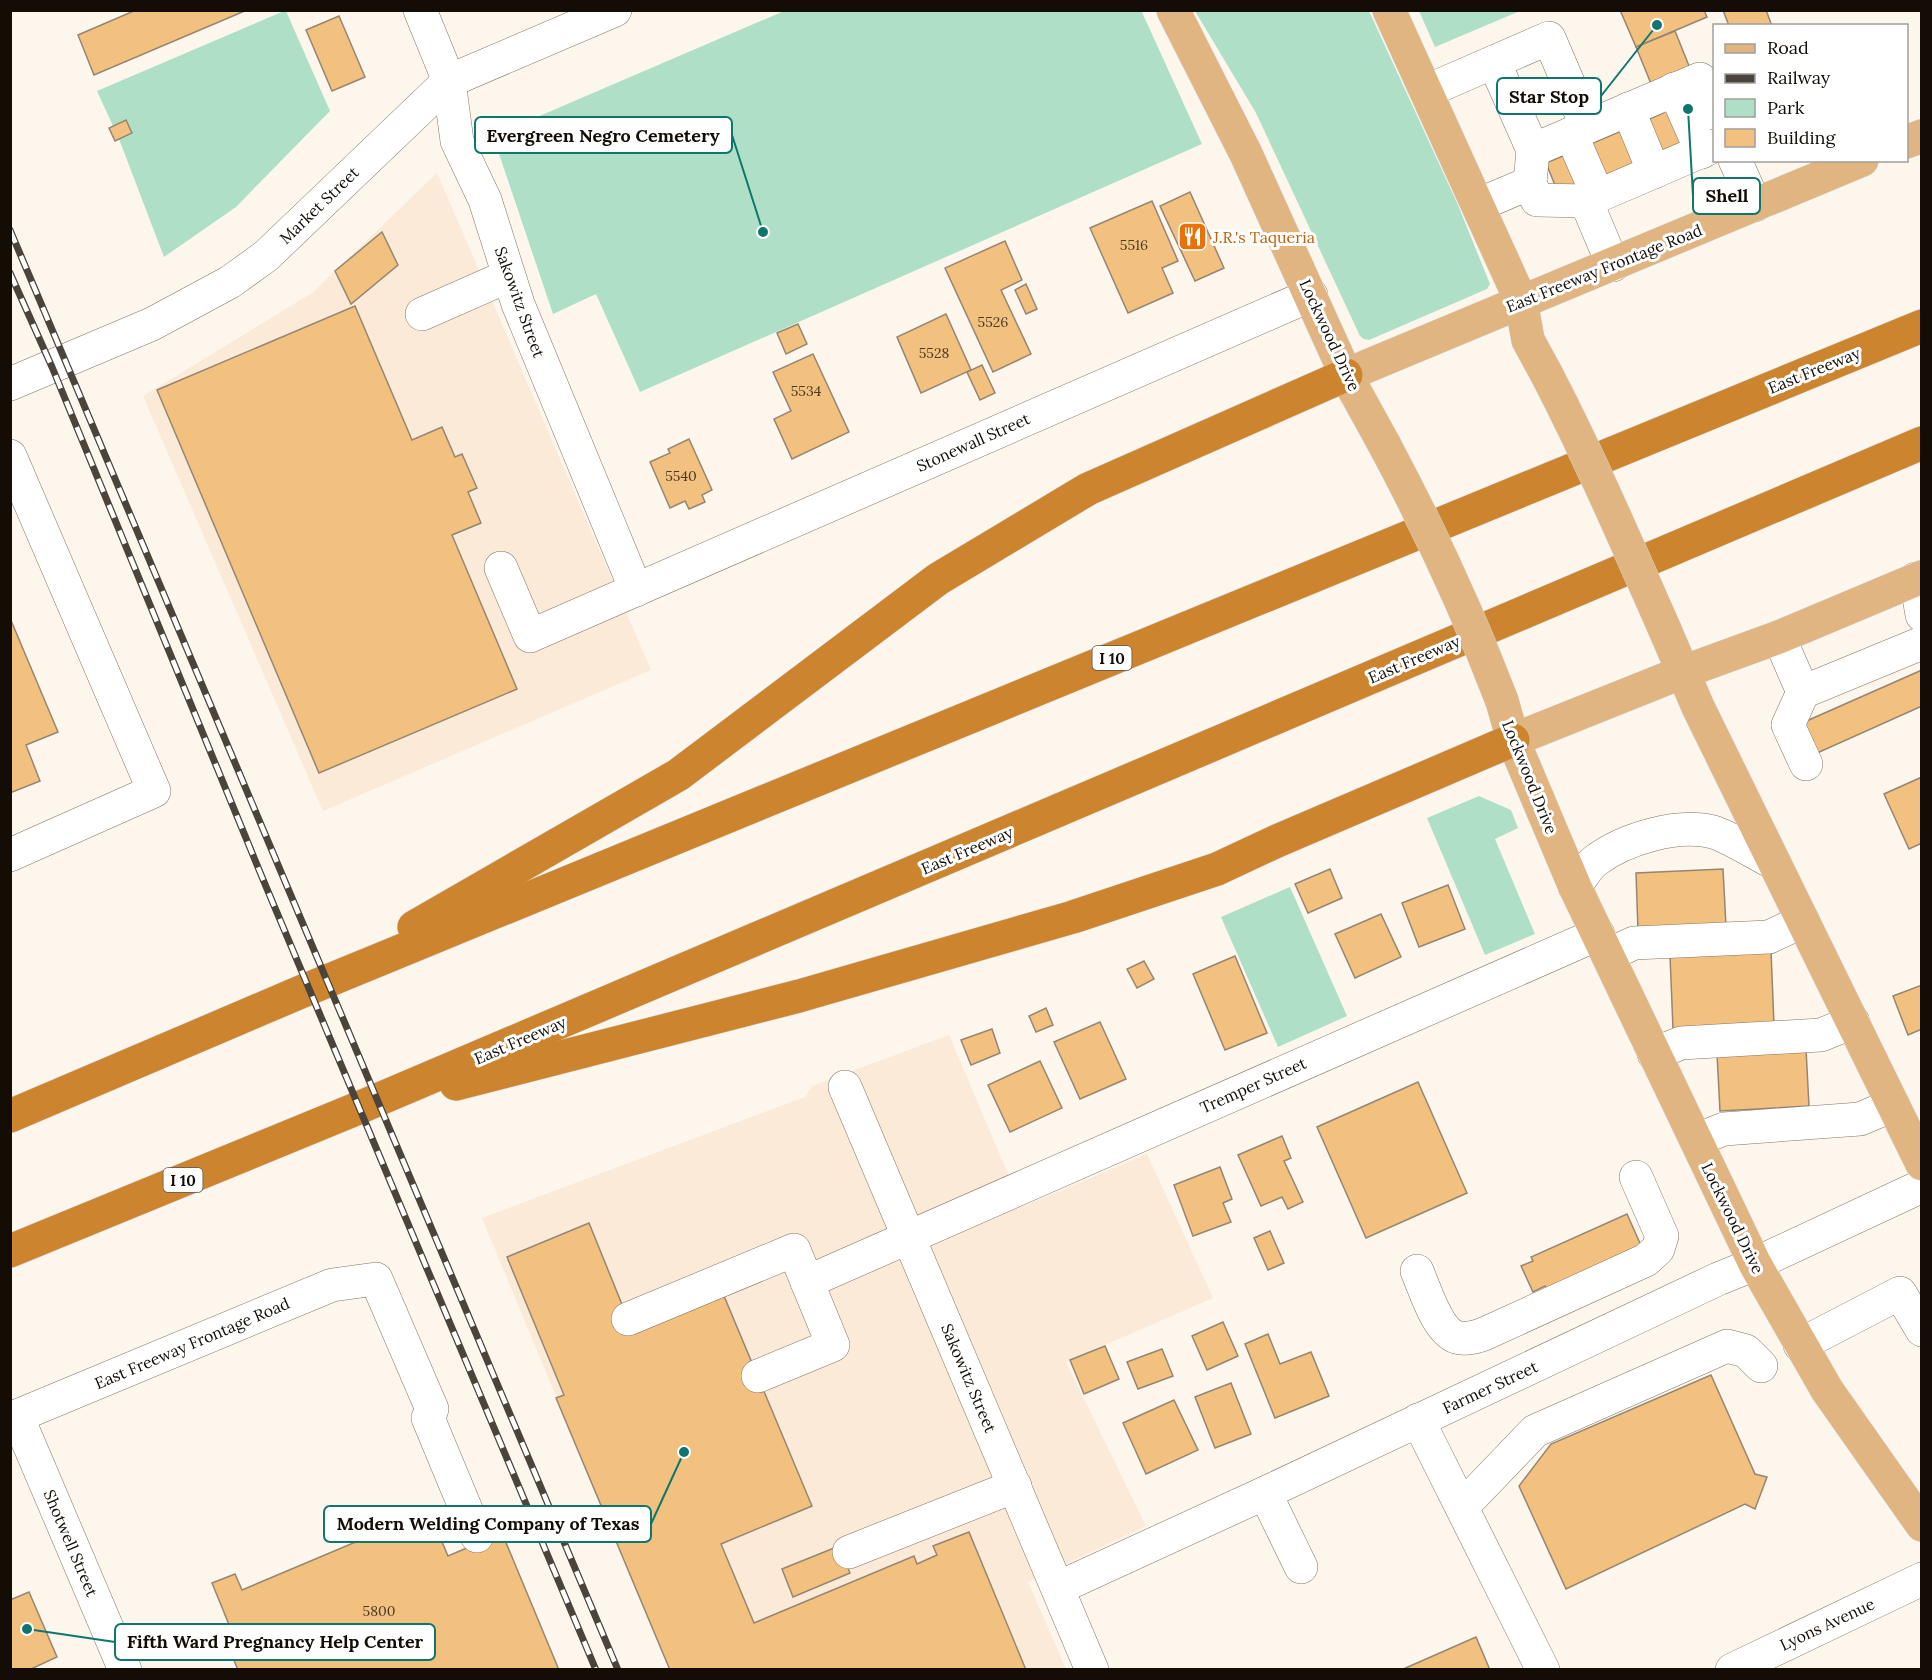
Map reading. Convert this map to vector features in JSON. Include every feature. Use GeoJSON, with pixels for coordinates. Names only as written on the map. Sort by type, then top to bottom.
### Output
{"type":"FeatureCollection","features":[{"type":"Feature","properties":{"kind":"highway","name":"East Freeway"},"geometry":{"type":"LineString","coordinates":[[10,1116],[303,991],[1922,326]]}},
{"type":"Feature","properties":{"kind":"highway"},"geometry":{"type":"LineString","coordinates":[[303,991],[678,775],[939,579],[1088,489],[1346,375]]}},
{"type":"Feature","properties":{"kind":"highway","name":"East Freeway"},"geometry":{"type":"LineString","coordinates":[[10,1251],[356,1110],[1922,443]]}},
{"type":"Feature","properties":{"kind":"highway"},"geometry":{"type":"LineString","coordinates":[[356,1110],[744,1011],[1073,917],[1217,870],[1277,841],[1513,740]]}},
{"type":"Feature","properties":{"kind":"main road","name":"Lockwood Drive"},"geometry":{"type":"LineString","coordinates":[[1173,10],[1246,154],[1346,375],[1418,507],[1464,604],[1502,701],[1513,740],[1575,887],[1755,1264],[1827,1390],[1922,1525]]}},
{"type":"Feature","properties":{"kind":"main road"},"geometry":{"type":"LineString","coordinates":[[1389,10],[1521,301],[1528,340],[1598,476],[1683,672],[1922,1164]]}},
{"type":"Feature","properties":{"kind":"main road","name":"East Freeway Frontage Road"},"geometry":{"type":"LineString","coordinates":[[1346,375],[1857,162]]}},
{"type":"Feature","properties":{"kind":"main road"},"geometry":{"type":"LineString","coordinates":[[1513,740],[1683,672],[1779,637],[1919,578]]}},
{"type":"Feature","properties":{"kind":"street","name":"Sakowitz Street"},"geometry":{"type":"LineString","coordinates":[[420,10],[449,81],[457,141],[485,200],[508,276],[636,590]]}},
{"type":"Feature","properties":{"kind":"street","name":"Market Street"},"geometry":{"type":"LineString","coordinates":[[10,384],[152,324],[230,282],[266,256],[449,81],[615,10]]}},
{"type":"Feature","properties":{"kind":"street"},"geometry":{"type":"LineString","coordinates":[[1427,91],[1549,38],[1579,130],[1592,199],[1613,265]]}},
{"type":"Feature","properties":{"kind":"street"},"geometry":{"type":"LineString","coordinates":[[1494,62],[1533,150],[1530,183],[1537,200],[1592,199],[1708,149],[1674,89]]}},
{"type":"Feature","properties":{"kind":"street"},"geometry":{"type":"LineString","coordinates":[[1533,150],[1700,79],[1713,111]]}},
{"type":"Feature","properties":{"kind":"street"},"geometry":{"type":"LineString","coordinates":[[1628,109],[1654,172]]}},
{"type":"Feature","properties":{"kind":"street"},"geometry":{"type":"LineString","coordinates":[[1736,162],[1755,206]]}},
{"type":"Feature","properties":{"kind":"street"},"geometry":{"type":"LineString","coordinates":[[1478,205],[1530,183]]}},
{"type":"Feature","properties":{"kind":"street"},"geometry":{"type":"LineString","coordinates":[[422,315],[508,276]]}},
{"type":"Feature","properties":{"kind":"street","name":"Stonewall Street"},"geometry":{"type":"LineString","coordinates":[[501,568],[530,636],[1311,295]]}},
{"type":"Feature","properties":{"kind":"street"},"geometry":{"type":"LineString","coordinates":[[10,456],[154,791],[10,855]]}},
{"type":"Feature","properties":{"kind":"street"},"geometry":{"type":"LineString","coordinates":[[1919,578],[1922,615]]}},
{"type":"Feature","properties":{"kind":"street"},"geometry":{"type":"LineString","coordinates":[[1779,637],[1803,692]]}},
{"type":"Feature","properties":{"kind":"street"},"geometry":{"type":"LineString","coordinates":[[1806,764],[1788,725],[1803,692],[1922,643]]}},
{"type":"Feature","properties":{"kind":"street"},"geometry":{"type":"LineString","coordinates":[[1575,887],[1594,862],[1620,847],[1653,834],[1685,829],[1714,832],[1774,863]]}},
{"type":"Feature","properties":{"kind":"street","name":"Tremper Street"},"geometry":{"type":"LineString","coordinates":[[807,1282],[1603,944],[1769,937],[1803,921]]}},
{"type":"Feature","properties":{"kind":"street"},"geometry":{"type":"LineString","coordinates":[[1654,1054],[1681,1043],[1821,1035],[1853,1022]]}},
{"type":"Feature","properties":{"kind":"street","name":"Sakowitz Street"},"geometry":{"type":"LineString","coordinates":[[845,1087],[1092,1670]]}},
{"type":"Feature","properties":{"kind":"street"},"geometry":{"type":"LineString","coordinates":[[1696,1140],[1724,1129],[1860,1119],[1893,1105]]}},
{"type":"Feature","properties":{"kind":"street"},"geometry":{"type":"LineString","coordinates":[[1417,1271],[1444,1329],[1452,1336],[1461,1338],[1472,1338],[1484,1334],[1646,1260],[1658,1249],[1662,1236],[1636,1177]]}},
{"type":"Feature","properties":{"kind":"street","name":"Farmer Street"},"geometry":{"type":"LineString","coordinates":[[1058,1588],[1922,1186]]}},
{"type":"Feature","properties":{"kind":"street"},"geometry":{"type":"LineString","coordinates":[[628,1319],[794,1250],[833,1345],[758,1376]]}},
{"type":"Feature","properties":{"kind":"street","name":"East Freeway Frontage Road"},"geometry":{"type":"LineString","coordinates":[[14,1418],[332,1285],[376,1279],[432,1409],[428,1418],[477,1536]]}},
{"type":"Feature","properties":{"kind":"street"},"geometry":{"type":"LineString","coordinates":[[1800,1345],[1900,1293],[1922,1330]]}},
{"type":"Feature","properties":{"kind":"street"},"geometry":{"type":"LineString","coordinates":[[1462,1507],[1535,1431],[1726,1346],[1746,1351],[1761,1366]]}},
{"type":"Feature","properties":{"kind":"street","name":"Shotwell Street"},"geometry":{"type":"LineString","coordinates":[[14,1418],[125,1670]]}},
{"type":"Feature","properties":{"kind":"street"},"geometry":{"type":"LineString","coordinates":[[1418,1420],[1543,1670]]}},
{"type":"Feature","properties":{"kind":"street"},"geometry":{"type":"LineString","coordinates":[[849,1552],[1015,1486]]}},
{"type":"Feature","properties":{"kind":"street"},"geometry":{"type":"LineString","coordinates":[[1265,1493],[1301,1567]]}},
{"type":"Feature","properties":{"kind":"street","name":"Lyons Avenue"},"geometry":{"type":"LineString","coordinates":[[1732,1670],[1783,1659],[1922,1579]]}},
{"type":"Feature","properties":{"kind":"shaded area"},"geometry":{"type":"Polygon","coordinates":[[[437,173],[651,670],[323,811],[143,396],[312,293],[437,173]]]}},
{"type":"Feature","properties":{"kind":"shaded area"},"geometry":{"type":"Polygon","coordinates":[[[949,1035],[1022,1207],[1147,1154],[1213,1298],[1066,1362],[1146,1526],[1028,1582],[1066,1669],[669,1669],[482,1218],[805,1097],[812,1086],[949,1035]]]}},
{"type":"Feature","properties":{"kind":"green space"},"geometry":{"type":"Polygon","coordinates":[[[1141,10],[1202,144],[640,392],[596,294],[553,314],[493,136],[784,11],[1141,10]]]}},
{"type":"Feature","properties":{"kind":"green space"},"geometry":{"type":"Polygon","coordinates":[[[286,11],[330,111],[236,207],[164,257],[119,139],[132,132],[126,120],[113,126],[97,91],[286,11]]]}},
{"type":"Feature","properties":{"kind":"green space"},"geometry":{"type":"Polygon","coordinates":[[[1195,11],[1369,11],[1458,205],[1490,284],[1487,289],[1369,340],[1360,336],[1256,113],[1195,11]]]}},
{"type":"Feature","properties":{"kind":"green space"},"geometry":{"type":"Polygon","coordinates":[[[1419,11],[1520,11],[1435,47],[1419,11]]]}},
{"type":"Feature","properties":{"kind":"green space"},"geometry":{"type":"Polygon","coordinates":[[[1479,796],[1511,810],[1518,828],[1495,839],[1535,934],[1485,955],[1427,818],[1479,796]]]}},
{"type":"Feature","properties":{"kind":"green space"},"geometry":{"type":"Polygon","coordinates":[[[1290,887],[1347,1016],[1278,1047],[1221,917],[1290,887]]]}},
{"type":"Feature","properties":{"kind":"building"},"geometry":{"type":"Polygon","coordinates":[[[136,10],[247,10],[94,75],[78,35],[136,10]]]}},
{"type":"Feature","properties":{"kind":"building"},"geometry":{"type":"Polygon","coordinates":[[[1620,10],[1704,10],[1707,17],[1636,47],[1620,10]]]}},
{"type":"Feature","properties":{"kind":"building"},"geometry":{"type":"Polygon","coordinates":[[[1723,10],[1766,10],[1771,24],[1728,24],[1723,10]]]}},
{"type":"Feature","properties":{"kind":"building"},"geometry":{"type":"Polygon","coordinates":[[[339,16],[365,77],[332,91],[306,30],[339,16]]]}},
{"type":"Feature","properties":{"kind":"building"},"geometry":{"type":"Polygon","coordinates":[[[1675,31],[1713,128],[1559,195],[1546,163],[1663,113],[1636,47],[1675,31]]]}},
{"type":"Feature","properties":{"kind":"building"},"geometry":{"type":"Polygon","coordinates":[[[126,120],[132,133],[115,141],[109,128],[126,120]]]}},
{"type":"Feature","properties":{"kind":"building","name":"J.R.'s Taqueria"},"geometry":{"type":"Polygon","coordinates":[[[1190,192],[1224,268],[1195,281],[1160,206],[1190,192]]]}},
{"type":"Feature","properties":{"kind":"building"},"geometry":{"type":"Polygon","coordinates":[[[1152,201],[1178,261],[1162,268],[1173,293],[1128,313],[1090,228],[1152,201]]]}},
{"type":"Feature","properties":{"kind":"building"},"geometry":{"type":"Polygon","coordinates":[[[382,232],[398,265],[351,304],[335,271],[382,232]]]}},
{"type":"Feature","properties":{"kind":"building"},"geometry":{"type":"Polygon","coordinates":[[[1005,241],[1022,280],[1001,290],[1031,354],[993,372],[945,268],[1005,241]]]}},
{"type":"Feature","properties":{"kind":"building"},"geometry":{"type":"Polygon","coordinates":[[[1026,284],[1037,309],[1026,314],[1015,290],[1026,284]]]}},
{"type":"Feature","properties":{"kind":"building"},"geometry":{"type":"Polygon","coordinates":[[[355,306],[412,440],[442,427],[455,457],[462,454],[477,488],[468,492],[481,523],[452,535],[517,689],[319,773],[157,390],[355,306]]]}},
{"type":"Feature","properties":{"kind":"building"},"geometry":{"type":"Polygon","coordinates":[[[946,314],[971,370],[921,393],[897,337],[946,314]]]}},
{"type":"Feature","properties":{"kind":"building"},"geometry":{"type":"Polygon","coordinates":[[[798,324],[807,344],[786,354],[777,333],[798,324]]]}},
{"type":"Feature","properties":{"kind":"building"},"geometry":{"type":"Polygon","coordinates":[[[813,354],[849,432],[792,459],[774,419],[791,411],[773,372],[813,354]]]}},
{"type":"Feature","properties":{"kind":"building"},"geometry":{"type":"Polygon","coordinates":[[[982,365],[995,393],[980,400],[967,372],[982,365]]]}},
{"type":"Feature","properties":{"kind":"building"},"geometry":{"type":"Polygon","coordinates":[[[689,439],[712,490],[702,495],[705,502],[689,509],[685,501],[670,508],[650,462],[670,453],[668,449],[689,439]]]}},
{"type":"Feature","properties":{"kind":"building"},"geometry":{"type":"Polygon","coordinates":[[[10,618],[58,732],[26,745],[40,781],[10,793],[10,618]]]}},
{"type":"Feature","properties":{"kind":"building"},"geometry":{"type":"Polygon","coordinates":[[[1922,670],[1922,706],[1815,754],[1802,723],[1922,670]]]}},
{"type":"Feature","properties":{"kind":"building"},"geometry":{"type":"Polygon","coordinates":[[[1922,777],[1922,843],[1909,849],[1884,794],[1922,777]]]}},
{"type":"Feature","properties":{"kind":"building"},"geometry":{"type":"Polygon","coordinates":[[[1330,869],[1342,898],[1308,913],[1295,884],[1330,869]]]}},
{"type":"Feature","properties":{"kind":"building"},"geometry":{"type":"Polygon","coordinates":[[[1723,869],[1726,926],[1638,930],[1636,873],[1723,869]]]}},
{"type":"Feature","properties":{"kind":"building"},"geometry":{"type":"Polygon","coordinates":[[[1448,885],[1465,929],[1419,947],[1402,903],[1448,885]]]}},
{"type":"Feature","properties":{"kind":"building"},"geometry":{"type":"Polygon","coordinates":[[[1381,914],[1401,957],[1355,978],[1335,934],[1381,914]]]}},
{"type":"Feature","properties":{"kind":"building"},"geometry":{"type":"Polygon","coordinates":[[[1771,951],[1774,1025],[1673,1029],[1670,956],[1771,951]]]}},
{"type":"Feature","properties":{"kind":"building"},"geometry":{"type":"Polygon","coordinates":[[[1235,956],[1267,1033],[1225,1050],[1193,974],[1235,956]]]}},
{"type":"Feature","properties":{"kind":"building"},"geometry":{"type":"Polygon","coordinates":[[[1144,961],[1154,979],[1137,988],[1127,969],[1144,961]]]}},
{"type":"Feature","properties":{"kind":"building"},"geometry":{"type":"Polygon","coordinates":[[[1922,985],[1922,1029],[1908,1035],[1893,996],[1922,985]]]}},
{"type":"Feature","properties":{"kind":"building"},"geometry":{"type":"Polygon","coordinates":[[[1046,1008],[1053,1025],[1036,1032],[1029,1016],[1046,1008]]]}},
{"type":"Feature","properties":{"kind":"building"},"geometry":{"type":"Polygon","coordinates":[[[1100,1022],[1126,1079],[1080,1099],[1054,1042],[1100,1022]]]}},
{"type":"Feature","properties":{"kind":"building"},"geometry":{"type":"Polygon","coordinates":[[[992,1029],[1000,1053],[971,1065],[961,1040],[992,1029]]]}},
{"type":"Feature","properties":{"kind":"building"},"geometry":{"type":"Polygon","coordinates":[[[1806,1049],[1809,1106],[1720,1111],[1717,1054],[1806,1049]]]}},
{"type":"Feature","properties":{"kind":"building"},"geometry":{"type":"Polygon","coordinates":[[[1040,1061],[1062,1108],[1010,1132],[988,1085],[1040,1061]]]}},
{"type":"Feature","properties":{"kind":"building"},"geometry":{"type":"Polygon","coordinates":[[[1418,1082],[1467,1193],[1366,1238],[1317,1127],[1418,1082]]]}},
{"type":"Feature","properties":{"kind":"building"},"geometry":{"type":"Polygon","coordinates":[[[1282,1136],[1291,1158],[1284,1161],[1303,1202],[1288,1209],[1282,1197],[1261,1206],[1238,1155],[1282,1136]]]}},
{"type":"Feature","properties":{"kind":"building"},"geometry":{"type":"Polygon","coordinates":[[[1220,1167],[1232,1199],[1223,1203],[1231,1222],[1193,1236],[1174,1185],[1220,1167]]]}},
{"type":"Feature","properties":{"kind":"building"},"geometry":{"type":"Polygon","coordinates":[[[1627,1214],[1643,1250],[1548,1292],[1545,1286],[1533,1292],[1521,1266],[1533,1261],[1531,1257],[1627,1214]]]}},
{"type":"Feature","properties":{"kind":"building"},"geometry":{"type":"Polygon","coordinates":[[[589,1223],[634,1334],[724,1296],[812,1506],[721,1544],[754,1623],[914,1556],[917,1564],[937,1555],[933,1546],[969,1532],[1026,1670],[670,1670],[556,1398],[564,1395],[507,1257],[589,1223]]]}},
{"type":"Feature","properties":{"kind":"building"},"geometry":{"type":"Polygon","coordinates":[[[1270,1231],[1284,1263],[1268,1270],[1254,1238],[1270,1231]]]}},
{"type":"Feature","properties":{"kind":"building"},"geometry":{"type":"Polygon","coordinates":[[[1223,1322],[1238,1356],[1207,1370],[1192,1336],[1223,1322]]]}},
{"type":"Feature","properties":{"kind":"building"},"geometry":{"type":"Polygon","coordinates":[[[1268,1334],[1280,1364],[1311,1352],[1329,1396],[1275,1418],[1245,1344],[1268,1334]]]}},
{"type":"Feature","properties":{"kind":"building"},"geometry":{"type":"Polygon","coordinates":[[[1105,1346],[1119,1379],[1084,1394],[1070,1360],[1105,1346]]]}},
{"type":"Feature","properties":{"kind":"building"},"geometry":{"type":"Polygon","coordinates":[[[1162,1349],[1173,1376],[1138,1389],[1127,1362],[1162,1349]]]}},
{"type":"Feature","properties":{"kind":"building"},"geometry":{"type":"Polygon","coordinates":[[[1711,1375],[1755,1474],[1767,1477],[1755,1509],[1745,1504],[1566,1589],[1519,1486],[1551,1444],[1711,1375]]]}},
{"type":"Feature","properties":{"kind":"building"},"geometry":{"type":"Polygon","coordinates":[[[1231,1383],[1251,1434],[1215,1448],[1195,1397],[1231,1383]]]}},
{"type":"Feature","properties":{"kind":"building"},"geometry":{"type":"Polygon","coordinates":[[[1174,1400],[1198,1450],[1146,1474],[1123,1423],[1174,1400]]]}},
{"type":"Feature","properties":{"kind":"building"},"geometry":{"type":"Polygon","coordinates":[[[429,1511],[448,1556],[502,1533],[559,1670],[238,1670],[224,1636],[232,1632],[212,1583],[235,1574],[242,1590],[429,1511]]]}},
{"type":"Feature","properties":{"kind":"building"},"geometry":{"type":"Polygon","coordinates":[[[839,1546],[850,1573],[793,1597],[782,1569],[839,1546]]]}},
{"type":"Feature","properties":{"kind":"building"},"geometry":{"type":"Polygon","coordinates":[[[29,1592],[57,1657],[29,1670],[10,1670],[10,1600],[29,1592]]]}},
{"type":"Feature","properties":{"kind":"building"},"geometry":{"type":"Polygon","coordinates":[[[1476,1637],[1490,1670],[1401,1670],[1476,1637]]]}},
{"type":"Feature","properties":{"kind":"railway"},"geometry":{"type":"LineString","coordinates":[[10,230],[618,1670]]}},
{"type":"Feature","properties":{"kind":"railway"},"geometry":{"type":"LineString","coordinates":[[10,273],[52,367],[262,877],[596,1670]]}},
{"type":"Feature","properties":{"kind":"place","name":"Star Stop"},"geometry":{"type":"Point","coordinates":[1657,25]}},
{"type":"Feature","properties":{"kind":"place","name":"Shell"},"geometry":{"type":"Point","coordinates":[1688,109]}},
{"type":"Feature","properties":{"kind":"place","name":"Evergreen Negro Cemetery"},"geometry":{"type":"Point","coordinates":[763,232]}},
{"type":"Feature","properties":{"kind":"place","name":"J.R.'s Taqueria"},"geometry":{"type":"Point","coordinates":[1192,237]}},
{"type":"Feature","properties":{"kind":"place","name":"Modern Welding Company of Texas"},"geometry":{"type":"Point","coordinates":[684,1452]}},
{"type":"Feature","properties":{"kind":"place","name":"Fifth Ward Pregnancy Help Center"},"geometry":{"type":"Point","coordinates":[27,1629]}}]}
